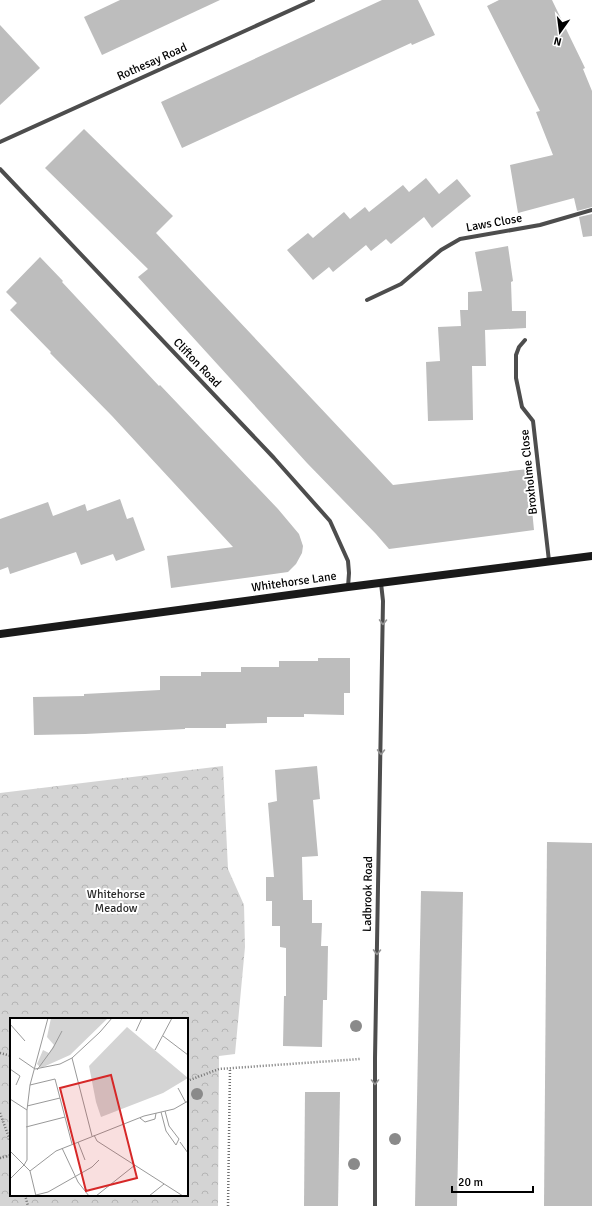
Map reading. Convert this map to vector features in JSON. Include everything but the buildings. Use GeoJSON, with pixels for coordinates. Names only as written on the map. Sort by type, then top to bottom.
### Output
{"type":"FeatureCollection","features":[{"type":"Feature","properties":{"kind":"main road","name":"Whitehorse Lane"},"geometry":{"type":"LineString","coordinates":[[0,634],[592,556]]}},
{"type":"Feature","properties":{"kind":"street","name":"Rothesay Road"},"geometry":{"type":"LineString","coordinates":[[0,142],[313,0]]}},
{"type":"Feature","properties":{"kind":"street","name":"Clifton Road"},"geometry":{"type":"LineString","coordinates":[[0,169],[274,458],[330,521],[348,561],[348,587]]}},
{"type":"Feature","properties":{"kind":"street","name":"Laws Close"},"geometry":{"type":"LineString","coordinates":[[367,300],[401,284],[441,250],[460,239],[540,225],[592,210]]}},
{"type":"Feature","properties":{"kind":"street","name":"Broxholme Close"},"geometry":{"type":"LineString","coordinates":[[525,340],[519,347],[516,355],[516,378],[522,407],[534,421],[549,562]]}},
{"type":"Feature","properties":{"kind":"street","name":"Ladbrook Road"},"geometry":{"type":"LineString","coordinates":[[375,1206],[375,1058],[383,601],[381,583]]}},
{"type":"Feature","properties":{"kind":"path"},"geometry":{"type":"LineString","coordinates":[[0,1053],[10,1056]]}},
{"type":"Feature","properties":{"kind":"path"},"geometry":{"type":"LineString","coordinates":[[188,1081],[219,1069],[375,1058]]}},
{"type":"Feature","properties":{"kind":"path"},"geometry":{"type":"LineString","coordinates":[[228,1206],[230,1068]]}},
{"type":"Feature","properties":{"kind":"path"},"geometry":{"type":"LineString","coordinates":[[0,1113],[10,1140]]}},
{"type":"Feature","properties":{"kind":"path"},"geometry":{"type":"LineString","coordinates":[[0,1158],[10,1155]]}},
{"type":"Feature","properties":{"kind":"path"},"geometry":{"type":"LineString","coordinates":[[25,1196],[28,1206]]}},
{"type":"Feature","properties":{"kind":"green space","name":"Whitehorse Meadow"},"geometry":{"type":"Polygon","coordinates":[[[223,766],[228,869],[244,905],[245,947],[235,1054],[219,1056],[218,1206],[0,1206],[0,793],[223,766]]]}}]}
